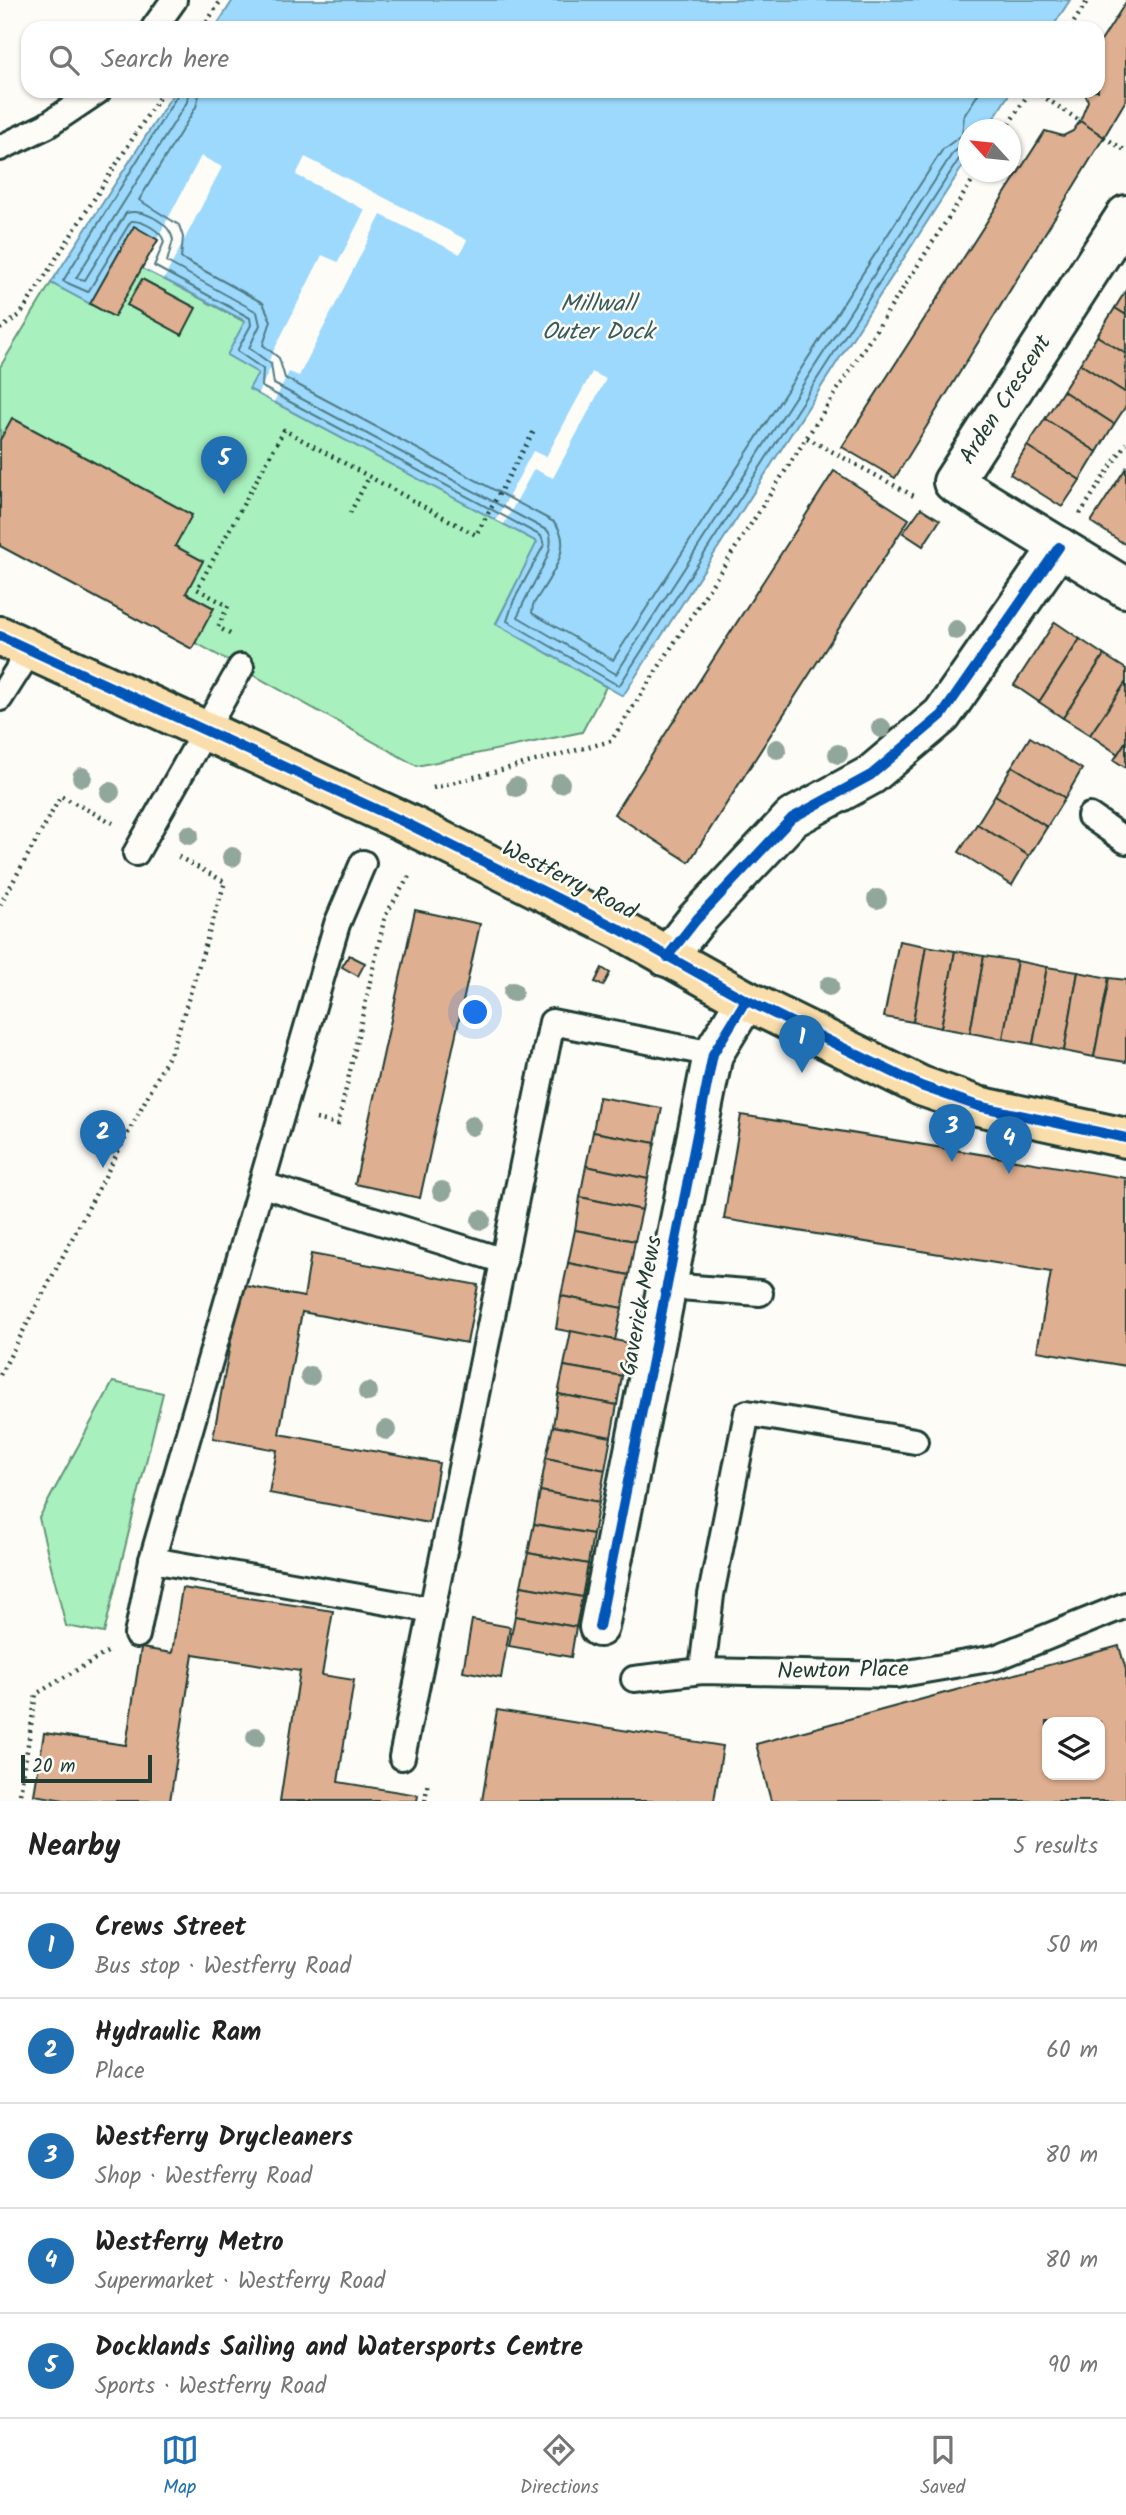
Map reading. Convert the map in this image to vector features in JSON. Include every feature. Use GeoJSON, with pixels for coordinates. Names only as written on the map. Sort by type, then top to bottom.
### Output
{"type":"FeatureCollection","features":[{"type":"Feature","properties":{"kind":"main road","name":"Westferry Road"},"geometry":{"type":"LineString","coordinates":[[15,642],[418,829],[619,929],[746,1000],[921,1086],[978,1106],[1126,1138]]}},
{"type":"Feature","properties":{"kind":"street","name":"Arden Crescent"},"geometry":{"type":"LineString","coordinates":[[1126,215],[953,482],[1126,588]]}},
{"type":"Feature","properties":{"kind":"street"},"geometry":{"type":"LineString","coordinates":[[667,957],[697,919],[792,818],[872,775],[942,715],[1059,547]]}},
{"type":"Feature","properties":{"kind":"street","name":"Gaverick Mews"},"geometry":{"type":"LineString","coordinates":[[599,1627],[713,1054],[746,1000]]}},
{"type":"Feature","properties":{"kind":"lane"},"geometry":{"type":"LineString","coordinates":[[159,21],[174,0]]}},
{"type":"Feature","properties":{"kind":"lane"},"geometry":{"type":"LineString","coordinates":[[0,148],[46,126],[88,98]]}},
{"type":"Feature","properties":{"kind":"lane"},"geometry":{"type":"LineString","coordinates":[[0,698],[15,642]]}},
{"type":"Feature","properties":{"kind":"lane"},"geometry":{"type":"LineString","coordinates":[[136,852],[241,667]]}},
{"type":"Feature","properties":{"kind":"lane"},"geometry":{"type":"LineString","coordinates":[[1090,816],[1126,841]]}},
{"type":"Feature","properties":{"kind":"lane"},"geometry":{"type":"LineString","coordinates":[[137,1635],[152,1560],[337,924],[363,863]]}},
{"type":"Feature","properties":{"kind":"lane"},"geometry":{"type":"LineString","coordinates":[[402,1757],[552,1022],[713,1054]]}},
{"type":"Feature","properties":{"kind":"lane"},"geometry":{"type":"LineString","coordinates":[[263,1185],[503,1261]]}},
{"type":"Feature","properties":{"kind":"lane"},"geometry":{"type":"LineString","coordinates":[[667,1286],[760,1293]]}},
{"type":"Feature","properties":{"kind":"lane"},"geometry":{"type":"LineString","coordinates":[[702,1671],[711,1595],[747,1413],[915,1441]]}},
{"type":"Feature","properties":{"kind":"lane"},"geometry":{"type":"LineString","coordinates":[[152,1560],[432,1610]]}},
{"type":"Feature","properties":{"kind":"lane","name":"Newton Place"},"geometry":{"type":"LineString","coordinates":[[634,1679],[702,1671],[909,1673],[995,1658],[1126,1605]]}},
{"type":"Feature","properties":{"kind":"path"},"geometry":{"type":"LineString","coordinates":[[208,21],[221,0]]}},
{"type":"Feature","properties":{"kind":"path"},"geometry":{"type":"LineString","coordinates":[[1074,21],[1088,0]]}},
{"type":"Feature","properties":{"kind":"path"},"geometry":{"type":"LineString","coordinates":[[0,329],[20,315],[159,98]]}},
{"type":"Feature","properties":{"kind":"path"},"geometry":{"type":"LineString","coordinates":[[1012,119],[1026,98]]}},
{"type":"Feature","properties":{"kind":"path"},"geometry":{"type":"LineString","coordinates":[[1046,98],[1080,121]]}},
{"type":"Feature","properties":{"kind":"path"},"geometry":{"type":"LineString","coordinates":[[1104,137],[1126,151]]}},
{"type":"Feature","properties":{"kind":"path"},"geometry":{"type":"LineString","coordinates":[[283,1111],[338,1124],[385,916],[418,829],[424,791],[611,741],[972,182]]}},
{"type":"Feature","properties":{"kind":"path"},"geometry":{"type":"LineString","coordinates":[[197,589],[284,430],[476,535],[534,431]]}},
{"type":"Feature","properties":{"kind":"path"},"geometry":{"type":"LineString","coordinates":[[807,438],[936,508],[953,482]]}},
{"type":"Feature","properties":{"kind":"path"},"geometry":{"type":"LineString","coordinates":[[1059,547],[1126,443]]}},
{"type":"Feature","properties":{"kind":"path"},"geometry":{"type":"LineString","coordinates":[[350,513],[369,477]]}},
{"type":"Feature","properties":{"kind":"path"},"geometry":{"type":"LineString","coordinates":[[190,586],[228,606],[218,627],[240,639]]}},
{"type":"Feature","properties":{"kind":"path"},"geometry":{"type":"LineString","coordinates":[[0,905],[61,796],[124,829]]}},
{"type":"Feature","properties":{"kind":"path"},"geometry":{"type":"LineString","coordinates":[[0,1375],[173,1048],[225,881],[170,853]]}},
{"type":"Feature","properties":{"kind":"path"},"geometry":{"type":"LineString","coordinates":[[19,1801],[36,1694],[137,1635]]}},
{"type":"Feature","properties":{"kind":"green space"},"geometry":{"type":"Polygon","coordinates":[[[134,226],[158,240],[143,268],[245,322],[259,373],[250,389],[538,542],[496,623],[606,687],[582,732],[417,766],[196,643],[192,649],[0,546],[0,367],[51,283],[90,303],[134,226]]]}},
{"type":"Feature","properties":{"kind":"green space"},"geometry":{"type":"Polygon","coordinates":[[[113,1382],[163,1393],[104,1633],[66,1626],[39,1518],[113,1382]]]}},
{"type":"Feature","properties":{"kind":"water"},"geometry":{"type":"Polygon","coordinates":[[[233,0],[1070,0],[1056,21],[220,21],[233,0]]]}},
{"type":"Feature","properties":{"kind":"water","name":"Millwall Outer Dock"},"geometry":{"type":"Polygon","coordinates":[[[170,98],[1007,98],[993,119],[958,119],[958,174],[623,696],[496,624],[537,542],[249,389],[258,373],[227,355],[245,321],[142,268],[158,240],[134,227],[90,304],[51,283],[170,98]]]}},
{"type":"Feature","properties":{"kind":"pier"},"geometry":{"type":"Polygon","coordinates":[[[201,156],[222,167],[164,279],[142,268],[201,156]]]}},
{"type":"Feature","properties":{"kind":"pier"},"geometry":{"type":"Polygon","coordinates":[[[305,157],[467,240],[460,254],[381,215],[299,376],[289,372],[274,402],[258,393],[273,363],[269,360],[322,255],[338,262],[365,210],[296,175],[305,157]]]}},
{"type":"Feature","properties":{"kind":"pier"},"geometry":{"type":"Polygon","coordinates":[[[592,372],[606,379],[553,478],[534,469],[504,524],[496,520],[533,451],[546,457],[592,372]]]}},
{"type":"Feature","properties":{"kind":"building"},"geometry":{"type":"Polygon","coordinates":[[[1126,2],[1126,100],[1104,137],[1080,121],[1087,98],[1105,98],[1105,35],[1126,2]]]}},
{"type":"Feature","properties":{"kind":"building"},"geometry":{"type":"Polygon","coordinates":[[[1080,121],[1104,137],[895,478],[842,447],[1012,182],[1021,182],[1021,168],[1045,131],[1063,136],[1073,131],[1080,121]]]}},
{"type":"Feature","properties":{"kind":"building"},"geometry":{"type":"Polygon","coordinates":[[[134,226],[158,240],[114,317],[90,304],[134,226]]]}},
{"type":"Feature","properties":{"kind":"building"},"geometry":{"type":"Polygon","coordinates":[[[142,279],[196,308],[182,335],[127,305],[142,279]]]}},
{"type":"Feature","properties":{"kind":"building"},"geometry":{"type":"Polygon","coordinates":[[[1126,290],[1126,315],[1115,308],[1126,290]]]}},
{"type":"Feature","properties":{"kind":"building"},"geometry":{"type":"Polygon","coordinates":[[[1115,308],[1126,315],[1126,354],[1097,336],[1115,308]]]}},
{"type":"Feature","properties":{"kind":"building"},"geometry":{"type":"Polygon","coordinates":[[[1097,336],[1126,354],[1126,393],[1080,364],[1097,336]]]}},
{"type":"Feature","properties":{"kind":"building"},"geometry":{"type":"Polygon","coordinates":[[[1080,364],[1126,393],[1126,406],[1114,424],[1063,391],[1080,364]]]}},
{"type":"Feature","properties":{"kind":"building"},"geometry":{"type":"Polygon","coordinates":[[[1063,391],[1114,424],[1097,452],[1045,419],[1063,391]]]}},
{"type":"Feature","properties":{"kind":"building"},"geometry":{"type":"Polygon","coordinates":[[[12,418],[192,515],[175,546],[203,561],[186,593],[214,608],[192,649],[0,546],[0,440],[12,418]]]}},
{"type":"Feature","properties":{"kind":"building"},"geometry":{"type":"Polygon","coordinates":[[[1045,419],[1097,452],[1080,480],[1027,446],[1045,419]]]}},
{"type":"Feature","properties":{"kind":"building"},"geometry":{"type":"Polygon","coordinates":[[[1027,446],[1080,480],[1062,507],[1010,474],[1027,446]]]}},
{"type":"Feature","properties":{"kind":"building"},"geometry":{"type":"Polygon","coordinates":[[[1126,468],[1126,545],[1091,522],[1126,468]]]}},
{"type":"Feature","properties":{"kind":"building"},"geometry":{"type":"Polygon","coordinates":[[[834,471],[909,519],[689,862],[614,814],[834,471]]]}},
{"type":"Feature","properties":{"kind":"building"},"geometry":{"type":"Polygon","coordinates":[[[921,508],[940,520],[923,546],[903,533],[921,508]]]}},
{"type":"Feature","properties":{"kind":"building"},"geometry":{"type":"Polygon","coordinates":[[[1055,622],[1080,639],[1039,702],[1014,685],[1055,622]]]}},
{"type":"Feature","properties":{"kind":"building"},"geometry":{"type":"Polygon","coordinates":[[[1080,639],[1104,655],[1063,718],[1039,702],[1080,639]]]}},
{"type":"Feature","properties":{"kind":"building"},"geometry":{"type":"Polygon","coordinates":[[[1104,655],[1126,669],[1126,682],[1090,735],[1063,718],[1104,655]]]}},
{"type":"Feature","properties":{"kind":"building"},"geometry":{"type":"Polygon","coordinates":[[[1126,682],[1126,741],[1118,754],[1090,735],[1126,682]]]}},
{"type":"Feature","properties":{"kind":"building"},"geometry":{"type":"Polygon","coordinates":[[[1030,737],[1082,769],[1065,798],[1012,766],[1030,737]]]}},
{"type":"Feature","properties":{"kind":"building"},"geometry":{"type":"Polygon","coordinates":[[[1126,741],[1126,768],[1114,760],[1126,741]]]}},
{"type":"Feature","properties":{"kind":"building"},"geometry":{"type":"Polygon","coordinates":[[[1012,766],[1065,798],[1047,827],[995,795],[1012,766]]]}},
{"type":"Feature","properties":{"kind":"building"},"geometry":{"type":"Polygon","coordinates":[[[995,795],[1047,827],[1029,856],[977,824],[995,795]]]}},
{"type":"Feature","properties":{"kind":"building"},"geometry":{"type":"Polygon","coordinates":[[[977,824],[1029,856],[1012,885],[959,852],[977,824]]]}},
{"type":"Feature","properties":{"kind":"building"},"geometry":{"type":"Polygon","coordinates":[[[415,910],[480,924],[420,1198],[355,1184],[415,910]]]}},
{"type":"Feature","properties":{"kind":"building"},"geometry":{"type":"Polygon","coordinates":[[[899,941],[926,946],[913,1022],[884,1017],[899,941]]]}},
{"type":"Feature","properties":{"kind":"building"},"geometry":{"type":"Polygon","coordinates":[[[926,946],[955,951],[941,1028],[913,1022],[926,946]]]}},
{"type":"Feature","properties":{"kind":"building"},"geometry":{"type":"Polygon","coordinates":[[[955,951],[984,956],[970,1033],[941,1028],[955,951]]]}},
{"type":"Feature","properties":{"kind":"building"},"geometry":{"type":"Polygon","coordinates":[[[349,955],[365,963],[358,976],[342,967],[349,955]]]}},
{"type":"Feature","properties":{"kind":"building"},"geometry":{"type":"Polygon","coordinates":[[[984,956],[1017,961],[1003,1039],[970,1033],[984,956]]]}},
{"type":"Feature","properties":{"kind":"building"},"geometry":{"type":"Polygon","coordinates":[[[1017,961],[1047,967],[1033,1044],[1003,1039],[1017,961]]]}},
{"type":"Feature","properties":{"kind":"building"},"geometry":{"type":"Polygon","coordinates":[[[1047,967],[1078,972],[1064,1051],[1033,1044],[1047,967]]]}},
{"type":"Feature","properties":{"kind":"building"},"geometry":{"type":"Polygon","coordinates":[[[602,968],[610,973],[603,986],[595,982],[602,968]]]}},
{"type":"Feature","properties":{"kind":"building"},"geometry":{"type":"Polygon","coordinates":[[[1078,972],[1109,978],[1094,1057],[1064,1051],[1078,972]]]}},
{"type":"Feature","properties":{"kind":"building"},"geometry":{"type":"Polygon","coordinates":[[[1109,978],[1126,980],[1126,1062],[1094,1057],[1109,978]]]}},
{"type":"Feature","properties":{"kind":"building"},"geometry":{"type":"Polygon","coordinates":[[[599,1097],[662,1108],[655,1143],[593,1132],[599,1097]]]}},
{"type":"Feature","properties":{"kind":"building"},"geometry":{"type":"Polygon","coordinates":[[[741,1115],[1126,1178],[1126,1366],[1037,1351],[1051,1272],[724,1219],[741,1115]]]}},
{"type":"Feature","properties":{"kind":"building"},"geometry":{"type":"Polygon","coordinates":[[[593,1132],[655,1143],[648,1179],[586,1166],[593,1132]]]}},
{"type":"Feature","properties":{"kind":"building"},"geometry":{"type":"Polygon","coordinates":[[[586,1166],[648,1179],[642,1210],[580,1197],[586,1166]]]}},
{"type":"Feature","properties":{"kind":"building"},"geometry":{"type":"Polygon","coordinates":[[[580,1197],[642,1210],[635,1241],[575,1230],[580,1197]]]}},
{"type":"Feature","properties":{"kind":"building"},"geometry":{"type":"Polygon","coordinates":[[[575,1230],[635,1241],[629,1275],[568,1263],[575,1230]]]}},
{"type":"Feature","properties":{"kind":"building"},"geometry":{"type":"Polygon","coordinates":[[[311,1254],[478,1285],[467,1343],[302,1312],[279,1434],[439,1463],[429,1523],[269,1493],[277,1450],[213,1438],[241,1285],[304,1297],[311,1254]]]}},
{"type":"Feature","properties":{"kind":"building"},"geometry":{"type":"Polygon","coordinates":[[[568,1263],[629,1275],[622,1308],[561,1296],[568,1263]]]}},
{"type":"Feature","properties":{"kind":"building"},"geometry":{"type":"Polygon","coordinates":[[[561,1296],[622,1308],[615,1340],[556,1329],[561,1296]]]}},
{"type":"Feature","properties":{"kind":"building"},"geometry":{"type":"Polygon","coordinates":[[[571,1331],[629,1343],[622,1376],[564,1366],[571,1331]]]}},
{"type":"Feature","properties":{"kind":"building"},"geometry":{"type":"Polygon","coordinates":[[[564,1366],[622,1376],[617,1405],[558,1394],[564,1366]]]}},
{"type":"Feature","properties":{"kind":"building"},"geometry":{"type":"Polygon","coordinates":[[[558,1394],[617,1405],[611,1437],[553,1426],[558,1394]]]}},
{"type":"Feature","properties":{"kind":"building"},"geometry":{"type":"Polygon","coordinates":[[[553,1426],[611,1437],[605,1470],[546,1458],[553,1426]]]}},
{"type":"Feature","properties":{"kind":"building"},"geometry":{"type":"Polygon","coordinates":[[[546,1458],[605,1470],[599,1502],[540,1491],[546,1458]]]}},
{"type":"Feature","properties":{"kind":"building"},"geometry":{"type":"Polygon","coordinates":[[[540,1491],[599,1502],[593,1534],[534,1524],[540,1491]]]}},
{"type":"Feature","properties":{"kind":"building"},"geometry":{"type":"Polygon","coordinates":[[[534,1524],[593,1534],[588,1564],[528,1553],[534,1524]]]}},
{"type":"Feature","properties":{"kind":"building"},"geometry":{"type":"Polygon","coordinates":[[[528,1553],[588,1564],[582,1597],[521,1586],[528,1553]]]}},
{"type":"Feature","properties":{"kind":"building"},"geometry":{"type":"Polygon","coordinates":[[[521,1586],[582,1597],[576,1627],[515,1616],[521,1586]]]}},
{"type":"Feature","properties":{"kind":"building"},"geometry":{"type":"Polygon","coordinates":[[[182,1588],[333,1611],[322,1675],[354,1680],[338,1782],[418,1795],[417,1801],[280,1801],[300,1671],[193,1654],[170,1801],[70,1801],[34,1795],[44,1733],[126,1745],[141,1648],[172,1653],[182,1588]]]}},
{"type":"Feature","properties":{"kind":"building"},"geometry":{"type":"Polygon","coordinates":[[[515,1616],[576,1627],[571,1657],[509,1646],[515,1616]]]}},
{"type":"Feature","properties":{"kind":"building"},"geometry":{"type":"Polygon","coordinates":[[[472,1620],[510,1627],[501,1678],[463,1671],[472,1620]]]}},
{"type":"Feature","properties":{"kind":"building"},"geometry":{"type":"Polygon","coordinates":[[[1119,1646],[1126,1670],[1126,1801],[771,1801],[756,1744],[1119,1646]]]}},
{"type":"Feature","properties":{"kind":"building"},"geometry":{"type":"Polygon","coordinates":[[[497,1710],[723,1746],[714,1801],[482,1801],[497,1710]]]}},
{"type":"Feature","properties":{"kind":"cycle path"},"geometry":{"type":"LineString","coordinates":[[667,957],[697,919],[792,818],[871,775],[942,715],[1059,547]]}},
{"type":"Feature","properties":{"kind":"cycle path"},"geometry":{"type":"LineString","coordinates":[[0,636],[404,822],[619,929],[746,1000],[921,1086],[978,1106],[1126,1138]]}},
{"type":"Feature","properties":{"kind":"cycle path"},"geometry":{"type":"LineString","coordinates":[[599,1627],[713,1054],[746,1000]]}},
{"type":"Feature","properties":{"kind":"place","name":"Docklands Sailing and Watersports Centre"},"geometry":{"type":"Point","coordinates":[224,494]}},
{"type":"Feature","properties":{"kind":"place","name":"Crews Street"},"geometry":{"type":"Point","coordinates":[802,1073]}},
{"type":"Feature","properties":{"kind":"place","name":"Westferry Drycleaners"},"geometry":{"type":"Point","coordinates":[952,1162]}},
{"type":"Feature","properties":{"kind":"place","name":"Hydraulic Ram"},"geometry":{"type":"Point","coordinates":[103,1168]}},
{"type":"Feature","properties":{"kind":"place","name":"Westferry Metro"},"geometry":{"type":"Point","coordinates":[1009,1174]}}]}
